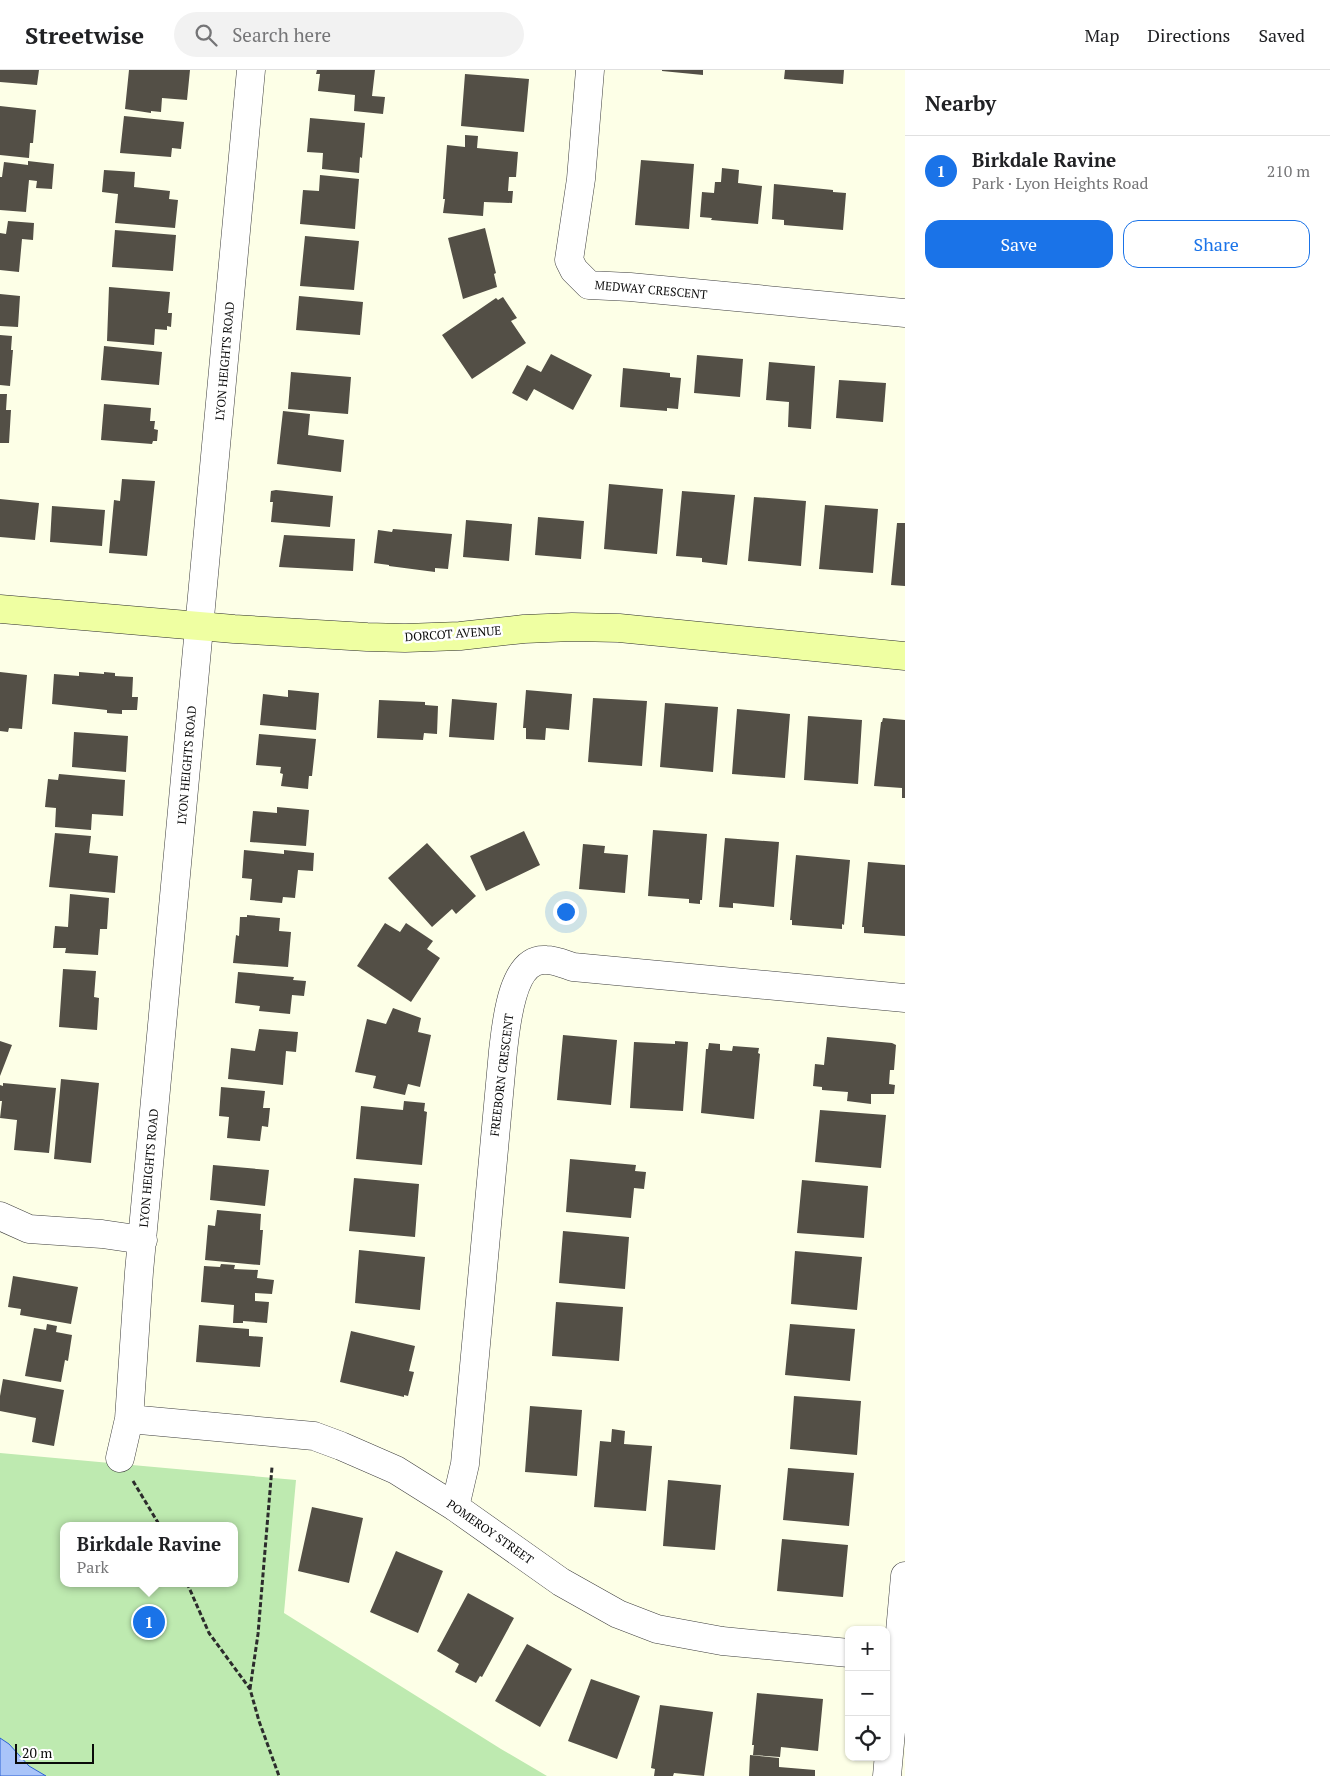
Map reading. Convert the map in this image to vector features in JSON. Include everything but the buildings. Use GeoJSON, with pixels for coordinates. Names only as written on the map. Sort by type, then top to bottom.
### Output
{"type":"FeatureCollection","features":[{"type":"Feature","properties":{"kind":"street","name":"LYON HEIGHTS ROAD"},"geometry":{"type":"LineString","coordinates":[[120,1458],[128,1419],[251,70]]}},
{"type":"Feature","properties":{"kind":"street","name":"MEDWAY CRESCENT"},"geometry":{"type":"LineString","coordinates":[[590,70],[581,179],[569,260],[574,270],[589,285],[630,287],[905,313]]}},
{"type":"Feature","properties":{"kind":"street","name":"DORCOT AVENUE"},"geometry":{"type":"LineString","coordinates":[[0,609],[282,632],[405,638],[460,636],[524,629],[618,628],[905,656]]}},
{"type":"Feature","properties":{"kind":"street","name":"FREEBORN CRESCENT"},"geometry":{"type":"LineString","coordinates":[[455,1507],[465,1464],[503,1052],[508,1014],[517,981],[526,966],[544,959],[573,967],[905,998]]}},
{"type":"Feature","properties":{"kind":"street"},"geometry":{"type":"LineString","coordinates":[[0,1216],[29,1229],[102,1234],[143,1240]]}},
{"type":"Feature","properties":{"kind":"street","name":"POMEROY STREET"},"geometry":{"type":"LineString","coordinates":[[128,1419],[314,1436],[396,1470],[455,1507],[561,1582],[618,1614],[650,1626],[722,1641],[845,1653]]}},
{"type":"Feature","properties":{"kind":"street"},"geometry":{"type":"LineString","coordinates":[[887,1776],[892,1656],[905,1576]]}},
{"type":"Feature","properties":{"kind":"path"},"geometry":{"type":"LineString","coordinates":[[120,1458],[158,1522]]}},
{"type":"Feature","properties":{"kind":"path"},"geometry":{"type":"LineString","coordinates":[[250,1689],[258,1634],[272,1467]]}},
{"type":"Feature","properties":{"kind":"path"},"geometry":{"type":"LineString","coordinates":[[189,1587],[209,1633],[250,1689],[278,1776]]}},
{"type":"Feature","properties":{"kind":"green space"},"geometry":{"type":"Polygon","coordinates":[[[0,1453],[296,1480],[284,1613],[547,1776],[0,1776],[0,1453]]]}},
{"type":"Feature","properties":{"kind":"water"},"geometry":{"type":"Polygon","coordinates":[[[0,1738],[9,1744],[29,1766],[46,1776],[0,1776],[0,1738]]]}},
{"type":"Feature","properties":{"kind":"place","name":"Birkdale Ravine"},"geometry":{"type":"Point","coordinates":[149,1622]}}]}
